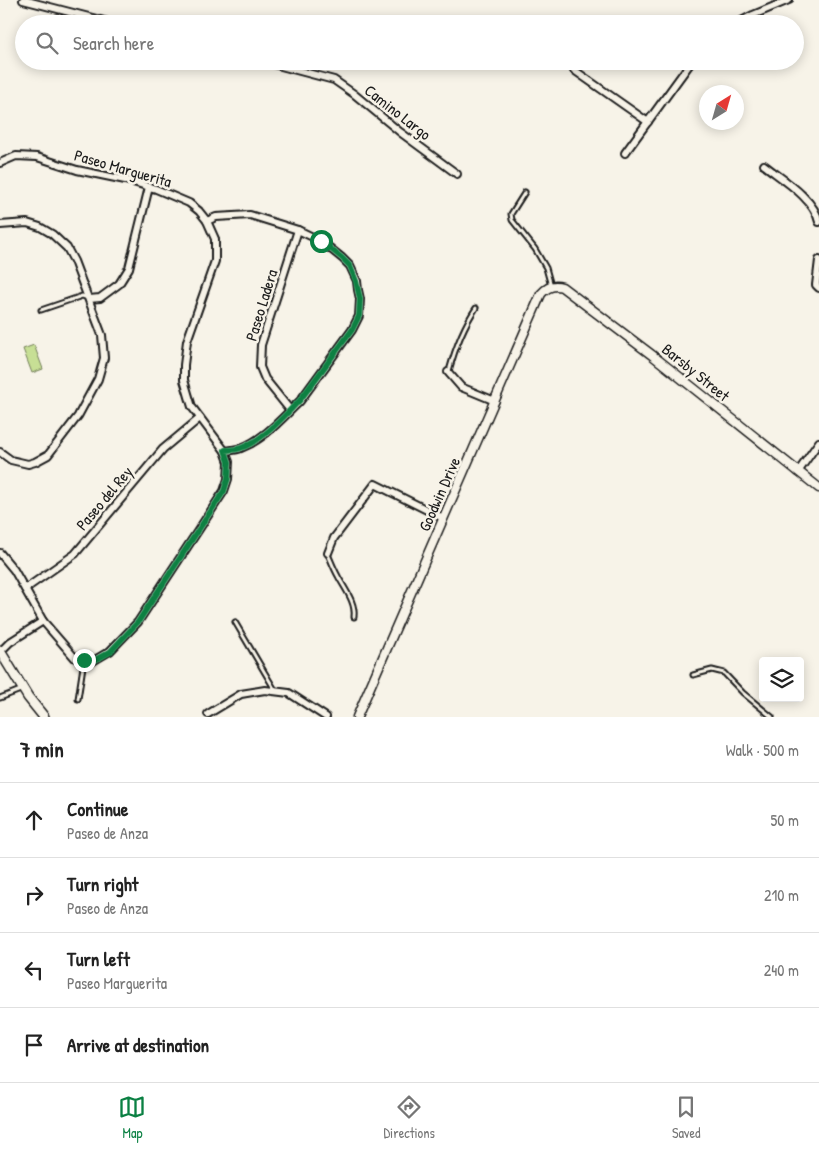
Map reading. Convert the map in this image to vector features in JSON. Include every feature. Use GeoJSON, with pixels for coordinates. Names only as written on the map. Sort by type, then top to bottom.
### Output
{"type":"FeatureCollection","features":[{"type":"Feature","properties":{"kind":"main road"},"geometry":{"type":"LineString","coordinates":[[0,651],[23,689],[44,717]]}},
{"type":"Feature","properties":{"kind":"street"},"geometry":{"type":"LineString","coordinates":[[23,0],[81,15]]}},
{"type":"Feature","properties":{"kind":"street"},"geometry":{"type":"LineString","coordinates":[[751,15],[789,0]]}},
{"type":"Feature","properties":{"kind":"street","name":"Camino Largo"},"geometry":{"type":"LineString","coordinates":[[296,70],[334,80],[457,174]]}},
{"type":"Feature","properties":{"kind":"street"},"geometry":{"type":"LineString","coordinates":[[574,70],[648,122]]}},
{"type":"Feature","properties":{"kind":"street"},"geometry":{"type":"LineString","coordinates":[[625,153],[686,70]]}},
{"type":"Feature","properties":{"kind":"street","name":"Paseo Marguerita"},"geometry":{"type":"LineString","coordinates":[[0,163],[16,156],[37,157],[77,170],[149,186],[190,203],[207,221],[215,238],[215,261],[187,341],[184,380],[192,407],[225,450]]}},
{"type":"Feature","properties":{"kind":"street"},"geometry":{"type":"LineString","coordinates":[[764,165],[804,196],[817,214],[819,222]]}},
{"type":"Feature","properties":{"kind":"street"},"geometry":{"type":"LineString","coordinates":[[90,299],[100,298],[119,284],[129,268],[149,186]]}},
{"type":"Feature","properties":{"kind":"street"},"geometry":{"type":"LineString","coordinates":[[0,553],[14,570],[42,621],[75,658],[93,661],[110,652],[138,622],[224,491],[228,478],[229,462],[225,450],[240,449],[256,440],[285,417],[300,400],[352,330],[359,316],[360,299],[356,281],[350,266],[321,241],[298,230],[250,215],[216,217],[207,221]]}},
{"type":"Feature","properties":{"kind":"street"},"geometry":{"type":"LineString","coordinates":[[0,225],[27,223],[40,227],[52,234],[67,248],[90,299],[102,335],[104,358],[98,379],[78,416],[48,455],[28,464],[11,460],[0,452]]}},
{"type":"Feature","properties":{"kind":"street","name":"Paseo Ladera"},"geometry":{"type":"LineString","coordinates":[[290,410],[266,380],[260,367],[260,360],[261,345],[298,230]]}},
{"type":"Feature","properties":{"kind":"street"},"geometry":{"type":"LineString","coordinates":[[819,260],[816,285],[819,288]]}},
{"type":"Feature","properties":{"kind":"street","name":"Goodwin Drive"},"geometry":{"type":"LineString","coordinates":[[357,717],[541,294],[551,286]]}},
{"type":"Feature","properties":{"kind":"street","name":"Barsby Street"},"geometry":{"type":"LineString","coordinates":[[551,286],[562,288],[652,355],[819,488]]}},
{"type":"Feature","properties":{"kind":"street"},"geometry":{"type":"LineString","coordinates":[[448,372],[461,387],[494,402]]}},
{"type":"Feature","properties":{"kind":"street","name":"Paseo del Rey"},"geometry":{"type":"LineString","coordinates":[[25,589],[75,554],[163,449],[200,418]]}},
{"type":"Feature","properties":{"kind":"street"},"geometry":{"type":"LineString","coordinates":[[798,472],[819,442]]}},
{"type":"Feature","properties":{"kind":"street"},"geometry":{"type":"LineString","coordinates":[[328,553],[334,538],[376,484],[443,518]]}},
{"type":"Feature","properties":{"kind":"street"},"geometry":{"type":"LineString","coordinates":[[0,651],[10,642],[42,621]]}},
{"type":"Feature","properties":{"kind":"street"},"geometry":{"type":"LineString","coordinates":[[208,714],[241,694],[274,690],[289,693],[326,717]]}},
{"type":"Feature","properties":{"kind":"lane"},"geometry":{"type":"LineString","coordinates":[[525,192],[511,214],[512,220],[535,248],[546,268],[551,286]]}},
{"type":"Feature","properties":{"kind":"lane"},"geometry":{"type":"LineString","coordinates":[[41,310],[82,296],[90,299]]}},
{"type":"Feature","properties":{"kind":"lane"},"geometry":{"type":"LineString","coordinates":[[448,372],[466,322],[476,308]]}},
{"type":"Feature","properties":{"kind":"lane"},"geometry":{"type":"LineString","coordinates":[[328,553],[352,604],[354,616]]}},
{"type":"Feature","properties":{"kind":"lane"},"geometry":{"type":"LineString","coordinates":[[235,622],[274,690]]}},
{"type":"Feature","properties":{"kind":"lane"},"geometry":{"type":"LineString","coordinates":[[78,699],[84,660]]}},
{"type":"Feature","properties":{"kind":"lane"},"geometry":{"type":"LineString","coordinates":[[693,675],[712,670],[724,673],[743,693],[772,717]]}},
{"type":"Feature","properties":{"kind":"lane"},"geometry":{"type":"LineString","coordinates":[[0,698],[23,689]]}},
{"type":"Feature","properties":{"kind":"green space"},"geometry":{"type":"Polygon","coordinates":[[[34,345],[43,369],[32,373],[23,349],[34,345]]]}},
{"type":"Feature","properties":{"kind":"route"},"geometry":{"type":"LineString","coordinates":[[84,660],[93,661],[110,652],[138,622],[224,491],[228,478],[229,462],[225,450],[240,449],[256,440],[285,417],[300,400],[352,330],[359,316],[360,299],[356,281],[350,266],[321,241]]}}]}
